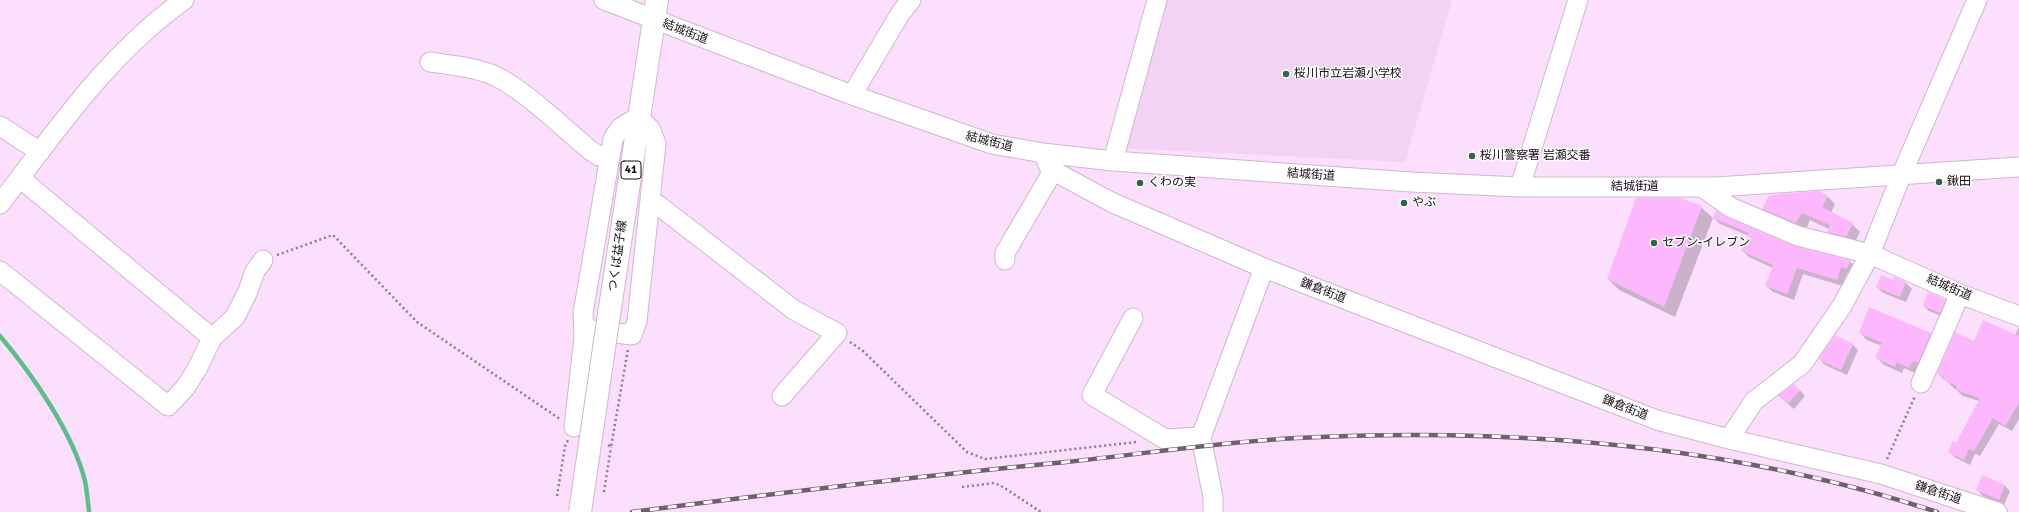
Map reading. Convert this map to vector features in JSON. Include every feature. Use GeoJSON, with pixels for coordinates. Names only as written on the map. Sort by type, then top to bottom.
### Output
{"type":"FeatureCollection","features":[{"type":"Feature","properties":{"kind":"main road","name":"つくば益子線"},"geometry":{"type":"LineString","coordinates":[[580,512],[655,10]]}},
{"type":"Feature","properties":{"kind":"street"},"geometry":{"type":"LineString","coordinates":[[0,204],[81,98],[110,65],[144,32],[184,0]]}},
{"type":"Feature","properties":{"kind":"street","name":"結城街道"},"geometry":{"type":"LineString","coordinates":[[604,0],[655,10],[852,95],[992,144],[1043,153],[1113,161],[1411,182],[1520,187],[1702,187],[1730,207],[1798,236],[1870,254],[1960,294],[2019,316]]}},
{"type":"Feature","properties":{"kind":"street"},"geometry":{"type":"LineString","coordinates":[[852,95],[900,14],[911,0]]}},
{"type":"Feature","properties":{"kind":"street"},"geometry":{"type":"LineString","coordinates":[[1113,161],[1157,0]]}},
{"type":"Feature","properties":{"kind":"street"},"geometry":{"type":"LineString","coordinates":[[1520,187],[1578,0]]}},
{"type":"Feature","properties":{"kind":"street"},"geometry":{"type":"LineString","coordinates":[[1729,439],[1754,402],[1802,364],[1842,306],[1870,254],[1901,176],[1977,0]]}},
{"type":"Feature","properties":{"kind":"street"},"geometry":{"type":"LineString","coordinates":[[430,62],[468,68],[491,74],[508,82],[590,150],[599,156],[610,157]]}},
{"type":"Feature","properties":{"kind":"street"},"geometry":{"type":"LineString","coordinates":[[574,427],[584,329],[583,313],[613,139],[616,132],[638,117],[651,130],[656,144],[638,321],[632,336],[584,329]]}},
{"type":"Feature","properties":{"kind":"street"},"geometry":{"type":"LineString","coordinates":[[0,126],[40,152]]}},
{"type":"Feature","properties":{"kind":"street"},"geometry":{"type":"LineString","coordinates":[[1006,260],[1005,253],[1053,171],[1050,169],[1043,153]]}},
{"type":"Feature","properties":{"kind":"street"},"geometry":{"type":"LineString","coordinates":[[1702,187],[1901,176],[2019,167]]}},
{"type":"Feature","properties":{"kind":"street","name":"鎌倉街道"},"geometry":{"type":"LineString","coordinates":[[1053,171],[1111,202],[1264,268],[1657,420],[1729,439],[1881,474],[1998,512]]}},
{"type":"Feature","properties":{"kind":"street"},"geometry":{"type":"LineString","coordinates":[[20,178],[212,338]]}},
{"type":"Feature","properties":{"kind":"street"},"geometry":{"type":"LineString","coordinates":[[650,201],[658,205],[794,310],[837,333],[782,396]]}},
{"type":"Feature","properties":{"kind":"street"},"geometry":{"type":"LineString","coordinates":[[0,271],[168,406],[185,388],[197,369],[212,338],[236,317],[255,271],[263,260]]}},
{"type":"Feature","properties":{"kind":"street"},"geometry":{"type":"LineString","coordinates":[[1213,512],[1213,497],[1201,437],[1264,268]]}},
{"type":"Feature","properties":{"kind":"street"},"geometry":{"type":"LineString","coordinates":[[1921,383],[1960,294]]}},
{"type":"Feature","properties":{"kind":"street"},"geometry":{"type":"LineString","coordinates":[[1133,318],[1092,395],[1165,439],[1201,437]]}},
{"type":"Feature","properties":{"kind":"path"},"geometry":{"type":"LineString","coordinates":[[263,260],[333,234],[417,322],[555,416],[574,427],[565,446],[557,496]]}},
{"type":"Feature","properties":{"kind":"path"},"geometry":{"type":"LineString","coordinates":[[837,333],[863,351],[967,452],[985,459],[1165,439]]}},
{"type":"Feature","properties":{"kind":"path"},"geometry":{"type":"LineString","coordinates":[[604,492],[628,348],[632,336]]}},
{"type":"Feature","properties":{"kind":"path"},"geometry":{"type":"LineString","coordinates":[[1881,474],[1921,383]]}},
{"type":"Feature","properties":{"kind":"path"},"geometry":{"type":"LineString","coordinates":[[605,444],[611,447]]}},
{"type":"Feature","properties":{"kind":"path"},"geometry":{"type":"LineString","coordinates":[[962,487],[994,483],[1003,487],[1040,512]]}},
{"type":"Feature","properties":{"kind":"shaded area","name":"桜川市立岩瀬小学校"},"geometry":{"type":"Polygon","coordinates":[[[1163,0],[1452,0],[1405,162],[1121,148],[1163,0]]]}},
{"type":"Feature","properties":{"kind":"building"},"geometry":{"type":"Polygon","coordinates":[[[1819,191],[1828,196],[1822,207],[1853,223],[1846,237],[1827,232],[1830,225],[1802,213],[1796,223],[1762,209],[1769,195],[1819,191]]]}},
{"type":"Feature","properties":{"kind":"building","name":"セブン-イレブン"},"geometry":{"type":"Polygon","coordinates":[[[1636,198],[1680,198],[1702,206],[1664,307],[1607,279],[1636,198]]]}},
{"type":"Feature","properties":{"kind":"building"},"geometry":{"type":"Polygon","coordinates":[[[1716,210],[1726,217],[1794,246],[1850,260],[1847,269],[1841,267],[1837,280],[1797,268],[1787,294],[1765,286],[1773,265],[1741,251],[1749,233],[1713,218],[1716,210]]]}},
{"type":"Feature","properties":{"kind":"building"},"geometry":{"type":"Polygon","coordinates":[[[1881,275],[1893,280],[1894,277],[1906,282],[1900,297],[1876,287],[1881,275]]]}},
{"type":"Feature","properties":{"kind":"building"},"geometry":{"type":"Polygon","coordinates":[[[1928,292],[1946,300],[1940,313],[1923,306],[1928,292]]]}},
{"type":"Feature","properties":{"kind":"building"},"geometry":{"type":"Polygon","coordinates":[[[1869,307],[1931,333],[1918,363],[1913,361],[1909,368],[1897,362],[1895,367],[1875,358],[1882,343],[1859,333],[1869,307]]]}},
{"type":"Feature","properties":{"kind":"building"},"geometry":{"type":"Polygon","coordinates":[[[1983,320],[2019,336],[2019,403],[2005,426],[1993,418],[1974,451],[1969,449],[1964,460],[1948,452],[1953,441],[1956,443],[1980,398],[1956,390],[1957,386],[1943,380],[1944,377],[1937,374],[1955,332],[1974,341],[1983,320]]]}},
{"type":"Feature","properties":{"kind":"building"},"geometry":{"type":"Polygon","coordinates":[[[1835,335],[1853,344],[1841,370],[1818,359],[1835,335]]]}},
{"type":"Feature","properties":{"kind":"building"},"geometry":{"type":"Polygon","coordinates":[[[1794,384],[1800,390],[1788,404],[1778,396],[1794,384]]]}},
{"type":"Feature","properties":{"kind":"building"},"geometry":{"type":"Polygon","coordinates":[[[1982,475],[2005,485],[1999,500],[1976,490],[1982,475]]]}},
{"type":"Feature","properties":{"kind":"waterway"},"geometry":{"type":"LineString","coordinates":[[0,336],[38,386],[71,443],[85,481],[89,512]]}},
{"type":"Feature","properties":{"kind":"railway"},"geometry":{"type":"LineString","coordinates":[[632,512],[849,485],[1095,459],[1210,445],[1297,438],[1378,435],[1459,435],[1540,439],[1621,445],[1701,456],[1780,470],[1859,489],[1937,512]]}},
{"type":"Feature","properties":{"kind":"place","name":"桜川市立岩瀬小学校"},"geometry":{"type":"Point","coordinates":[1286,74]}},
{"type":"Feature","properties":{"kind":"place","name":"桜川警察署 岩瀬交番"},"geometry":{"type":"Point","coordinates":[1472,156]}},
{"type":"Feature","properties":{"kind":"place","name":"鍬田"},"geometry":{"type":"Point","coordinates":[1939,182]}},
{"type":"Feature","properties":{"kind":"place","name":"くわの実"},"geometry":{"type":"Point","coordinates":[1140,183]}},
{"type":"Feature","properties":{"kind":"place","name":"やぶ"},"geometry":{"type":"Point","coordinates":[1404,203]}},
{"type":"Feature","properties":{"kind":"place","name":"セブン-イレブン"},"geometry":{"type":"Point","coordinates":[1654,243]}}]}
